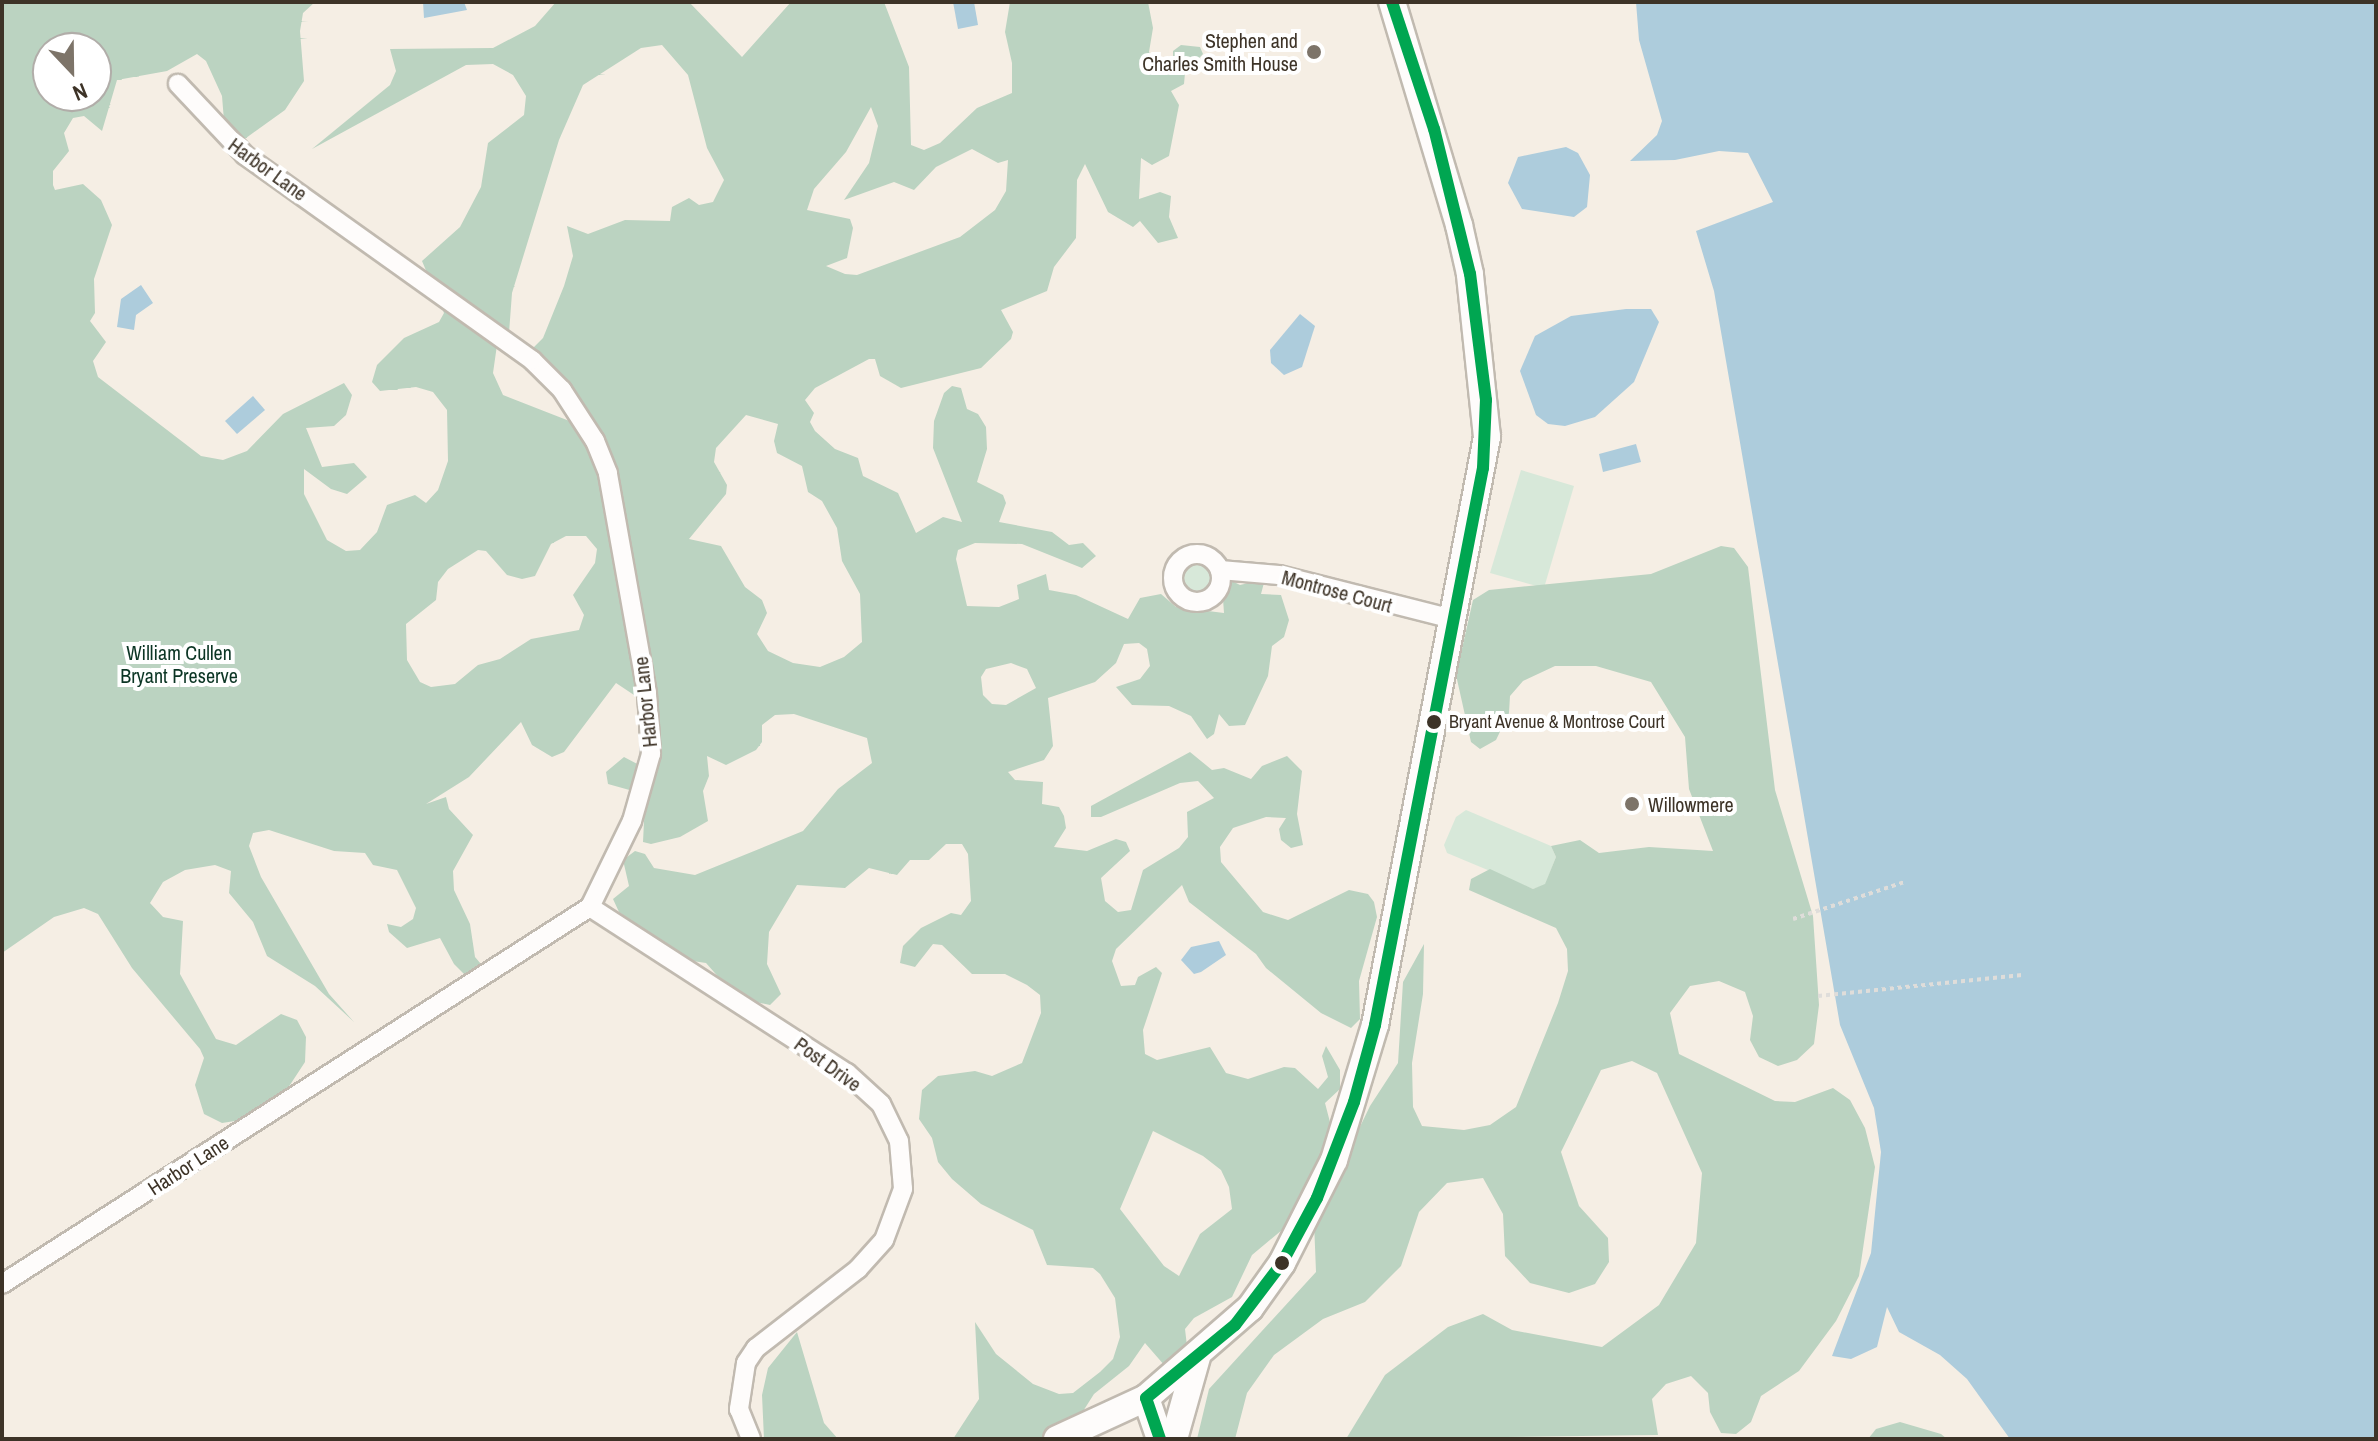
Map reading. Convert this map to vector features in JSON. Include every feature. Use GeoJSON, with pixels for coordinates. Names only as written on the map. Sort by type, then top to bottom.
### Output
{"type":"FeatureCollection","features":[{"type":"Feature","properties":{"kind":"main road"},"geometry":{"type":"LineString","coordinates":[[1057,1439],[1146,1398],[1250,1308],[1282,1263],[1334,1160],[1375,1025],[1483,468],[1486,400],[1459,225],[1392,2]]}},
{"type":"Feature","properties":{"kind":"main road"},"geometry":{"type":"LineString","coordinates":[[1174,1439],[1197,1357]]}},
{"type":"Feature","properties":{"kind":"main road"},"geometry":{"type":"LineString","coordinates":[[1146,1398],[1160,1439]]}},
{"type":"Feature","properties":{"kind":"street","name":"Harbor Lane"},"geometry":{"type":"LineString","coordinates":[[2,1284],[590,907],[632,821],[649,768],[652,738],[617,511],[595,441],[562,390],[532,360],[245,155],[178,84]]}},
{"type":"Feature","properties":{"kind":"street","name":"Montrose Court"},"geometry":{"type":"LineString","coordinates":[[1220,570],[1279,575],[1453,619]]}},
{"type":"Feature","properties":{"kind":"street","name":"Post Drive"},"geometry":{"type":"LineString","coordinates":[[590,907],[847,1073],[881,1104],[899,1141],[903,1189],[884,1240],[858,1269],[756,1348],[746,1363],[739,1409],[751,1439]]}},
{"type":"Feature","properties":{"kind":"path"},"geometry":{"type":"LineString","coordinates":[[1793,919],[1904,882]]}},
{"type":"Feature","properties":{"kind":"path"},"geometry":{"type":"LineString","coordinates":[[1818,996],[2022,975]]}},
{"type":"Feature","properties":{"kind":"green space","name":"William Cullen Bryant Preserve"},"geometry":{"type":"Polygon","coordinates":[[[2,2],[315,2],[303,13],[300,31],[304,81],[285,110],[246,138],[237,139],[224,121],[222,96],[206,61],[197,54],[167,71],[117,80],[112,97],[112,32],[32,32],[32,112],[108,112],[102,131],[84,116],[73,118],[64,133],[69,151],[53,171],[55,190],[83,184],[101,200],[112,225],[94,279],[95,313],[90,321],[106,342],[93,361],[98,377],[201,456],[223,460],[247,451],[283,414],[344,383],[352,395],[346,415],[334,426],[306,428],[322,467],[354,463],[367,477],[347,494],[331,489],[304,469],[304,494],[327,540],[346,551],[360,550],[377,532],[387,505],[415,495],[426,503],[438,490],[448,461],[447,410],[433,392],[416,387],[380,391],[372,382],[377,365],[404,338],[439,322],[444,313],[422,261],[460,227],[481,187],[488,143],[524,115],[526,96],[513,75],[493,64],[466,65],[312,149],[390,85],[396,71],[390,49],[493,48],[535,26],[556,2],[689,2],[742,57],[791,2],[884,2],[909,67],[911,145],[924,150],[940,143],[977,108],[1012,93],[1012,63],[1005,32],[1010,2],[1148,2],[1153,28],[1149,52],[1160,73],[1173,70],[1173,51],[1181,45],[1200,47],[1203,54],[1185,73],[1184,84],[1171,91],[1179,105],[1169,156],[1152,165],[1141,158],[1139,199],[1160,192],[1171,196],[1169,217],[1178,238],[1158,243],[1140,221],[1133,227],[1108,212],[1085,164],[1077,180],[1076,238],[1054,267],[1047,291],[1001,310],[1013,332],[1011,339],[981,368],[901,388],[880,376],[875,359],[869,359],[815,388],[805,400],[814,413],[810,422],[815,431],[835,449],[858,458],[863,476],[898,493],[916,533],[943,517],[962,522],[933,448],[934,421],[944,393],[952,386],[961,388],[967,409],[978,414],[986,427],[987,449],[977,482],[1003,495],[1006,503],[999,522],[1052,532],[1069,545],[1083,543],[1096,556],[1082,568],[1022,544],[975,543],[958,550],[956,559],[967,606],[999,607],[1019,599],[1017,585],[1046,574],[1049,590],[1076,595],[1128,619],[1140,598],[1161,594],[1176,607],[1224,613],[1223,599],[1232,581],[1240,585],[1265,579],[1261,594],[1281,595],[1289,620],[1284,637],[1272,646],[1268,676],[1245,725],[1229,726],[1219,714],[1214,734],[1207,739],[1191,716],[1169,706],[1132,705],[1116,687],[1140,679],[1150,666],[1147,649],[1139,643],[1124,644],[1116,663],[1095,682],[1048,698],[1053,746],[1044,760],[1008,772],[1015,780],[1043,782],[1042,804],[1059,807],[1066,828],[1054,847],[1087,851],[1116,839],[1126,842],[1130,851],[1101,878],[1105,901],[1118,912],[1131,910],[1143,870],[1179,848],[1188,837],[1187,812],[1214,798],[1198,781],[1180,783],[1101,817],[1091,817],[1091,806],[1190,752],[1212,770],[1224,768],[1251,779],[1262,766],[1287,756],[1302,771],[1297,814],[1303,845],[1291,848],[1281,840],[1279,829],[1286,818],[1266,817],[1233,828],[1220,847],[1221,862],[1263,912],[1288,920],[1349,890],[1368,894],[1374,902],[1377,917],[1359,981],[1360,1019],[1351,1028],[1321,1013],[1266,968],[1256,954],[1189,902],[1182,885],[1116,949],[1112,961],[1121,986],[1135,985],[1138,977],[1156,967],[1162,973],[1143,1030],[1145,1054],[1157,1060],[1210,1047],[1226,1073],[1248,1079],[1284,1067],[1295,1068],[1318,1089],[1328,1077],[1322,1056],[1326,1046],[1340,1070],[1340,1089],[1325,1103],[1331,1126],[1326,1157],[1288,1225],[1252,1255],[1232,1297],[1194,1318],[1185,1329],[1187,1346],[1165,1366],[1145,1343],[1129,1366],[1094,1394],[1080,1416],[1088,1433],[1099,1439],[953,1439],[979,1399],[975,1322],[996,1354],[1033,1384],[1059,1394],[1073,1393],[1100,1372],[1113,1359],[1120,1337],[1115,1298],[1100,1274],[1093,1268],[1047,1265],[1033,1230],[981,1204],[952,1179],[938,1162],[932,1138],[919,1119],[922,1090],[938,1076],[975,1071],[992,1076],[1022,1063],[1041,1013],[1040,995],[1027,985],[1005,974],[972,974],[942,945],[933,944],[915,967],[900,963],[903,946],[921,928],[951,913],[961,915],[971,901],[968,854],[962,844],[946,844],[929,860],[910,860],[897,875],[869,868],[845,888],[797,885],[769,932],[767,964],[781,994],[770,1005],[737,998],[706,963],[686,960],[619,912],[613,899],[629,886],[623,860],[635,851],[645,854],[654,868],[695,875],[803,831],[838,789],[872,763],[867,738],[794,714],[775,715],[762,725],[762,742],[756,750],[726,765],[707,756],[709,776],[703,791],[708,821],[680,837],[651,844],[643,842],[645,801],[633,791],[608,784],[606,772],[624,757],[643,767],[655,756],[658,726],[643,701],[616,683],[564,752],[552,757],[532,745],[521,722],[469,777],[426,804],[446,797],[449,809],[473,835],[453,871],[454,890],[470,924],[475,957],[486,970],[471,981],[454,964],[440,938],[407,948],[389,932],[387,924],[401,927],[413,919],[416,908],[397,870],[373,865],[365,853],[334,851],[269,830],[253,833],[249,846],[261,877],[329,994],[354,1022],[315,986],[267,956],[253,922],[229,893],[231,871],[215,865],[185,870],[163,882],[150,903],[163,917],[183,921],[180,974],[216,1039],[236,1045],[281,1014],[297,1020],[306,1037],[305,1062],[286,1091],[235,1121],[222,1123],[204,1114],[195,1085],[204,1058],[200,1049],[132,968],[98,914],[84,908],[54,917],[2,953],[2,2]],[[662,45],[641,48],[583,85],[559,140],[512,293],[509,333],[497,345],[493,373],[503,395],[572,422],[581,436],[560,375],[543,381],[525,370],[529,352],[543,338],[573,256],[567,226],[588,234],[625,220],[670,221],[672,207],[689,198],[699,205],[713,202],[724,180],[707,148],[688,75],[662,45]],[[871,107],[846,152],[814,189],[807,210],[850,219],[853,228],[847,258],[826,266],[845,274],[857,275],[960,237],[995,210],[1006,191],[1008,160],[998,163],[972,149],[936,167],[914,190],[894,182],[844,200],[869,163],[878,126],[871,107]],[[746,415],[716,448],[714,462],[727,485],[726,494],[689,539],[721,546],[745,587],[762,600],[767,613],[757,634],[768,651],[793,663],[820,667],[844,657],[862,642],[860,594],[842,561],[837,528],[822,501],[808,492],[802,466],[777,453],[774,441],[778,424],[746,415]],[[566,536],[551,544],[535,576],[522,579],[507,575],[486,551],[478,550],[448,569],[438,582],[436,600],[406,624],[407,660],[420,682],[431,687],[455,684],[478,665],[500,659],[531,639],[579,630],[584,615],[573,595],[595,563],[597,549],[586,536],[566,536]],[[1011,663],[986,669],[981,677],[983,695],[992,704],[1006,705],[1036,688],[1027,669],[1011,663]],[[1153,1131],[1120,1209],[1164,1266],[1179,1276],[1200,1234],[1232,1209],[1229,1187],[1221,1170],[1203,1156],[1153,1131]]]}},
{"type":"Feature","properties":{"kind":"green space"},"geometry":{"type":"Polygon","coordinates":[[[1521,470],[1574,486],[1544,588],[1490,573],[1521,470]]]}},
{"type":"Feature","properties":{"kind":"green space"},"geometry":{"type":"Polygon","coordinates":[[[1721,546],[1734,548],[1748,567],[1775,790],[1813,916],[1819,1005],[1814,1044],[1797,1060],[1778,1066],[1759,1057],[1750,1040],[1753,1016],[1745,992],[1719,981],[1690,986],[1670,1013],[1679,1054],[1775,1101],[1795,1102],[1833,1088],[1850,1100],[1865,1128],[1875,1167],[1859,1276],[1836,1321],[1799,1371],[1761,1396],[1751,1422],[1736,1434],[1721,1433],[1710,1412],[1708,1393],[1691,1376],[1666,1384],[1652,1399],[1658,1435],[1346,1439],[1385,1375],[1448,1327],[1483,1314],[1512,1330],[1602,1347],[1659,1305],[1696,1243],[1702,1173],[1657,1073],[1632,1061],[1601,1070],[1561,1152],[1579,1206],[1608,1238],[1609,1262],[1595,1284],[1569,1293],[1530,1283],[1505,1256],[1503,1214],[1483,1178],[1447,1183],[1419,1212],[1401,1266],[1365,1302],[1323,1319],[1274,1355],[1247,1393],[1235,1439],[1197,1439],[1209,1389],[1316,1272],[1314,1222],[1370,1106],[1398,1063],[1403,982],[1424,944],[1423,994],[1412,1063],[1413,1107],[1422,1126],[1464,1130],[1490,1125],[1516,1107],[1558,1003],[1568,971],[1567,949],[1556,928],[1469,890],[1471,879],[1490,869],[1533,889],[1545,884],[1556,857],[1551,846],[1580,840],[1599,853],[1649,847],[1713,851],[1689,789],[1685,737],[1651,682],[1596,666],[1555,666],[1523,681],[1510,696],[1509,713],[1496,740],[1480,749],[1471,742],[1456,675],[1473,600],[1489,590],[1651,574],[1721,546]]]}},
{"type":"Feature","properties":{"kind":"green space"},"geometry":{"type":"Polygon","coordinates":[[[1197,559],[1211,565],[1217,579],[1211,593],[1197,599],[1183,593],[1177,579],[1183,565],[1197,559]]]}},
{"type":"Feature","properties":{"kind":"green space"},"geometry":{"type":"Polygon","coordinates":[[[1466,810],[1551,846],[1556,857],[1545,885],[1533,889],[1447,853],[1444,845],[1456,817],[1466,810]]]}},
{"type":"Feature","properties":{"kind":"green space"},"geometry":{"type":"Polygon","coordinates":[[[797,1332],[824,1423],[838,1439],[764,1439],[762,1395],[768,1368],[797,1332]]]}},
{"type":"Feature","properties":{"kind":"green space"},"geometry":{"type":"Polygon","coordinates":[[[1900,1422],[1941,1434],[1947,1439],[1868,1439],[1876,1429],[1900,1422]]]}},
{"type":"Feature","properties":{"kind":"water"},"geometry":{"type":"Polygon","coordinates":[[[423,2],[464,2],[467,10],[424,18],[423,2]]]}},
{"type":"Feature","properties":{"kind":"water"},"geometry":{"type":"Polygon","coordinates":[[[953,2],[974,2],[978,25],[958,29],[953,2]]]}},
{"type":"Feature","properties":{"kind":"water"},"geometry":{"type":"Polygon","coordinates":[[[1636,2],[2376,2],[2376,1439],[2010,1439],[1967,1379],[1940,1355],[1899,1332],[1887,1307],[1877,1347],[1851,1359],[1832,1356],[1871,1253],[1881,1152],[1874,1108],[1840,1025],[1714,291],[1696,231],[1773,202],[1748,153],[1719,151],[1675,160],[1630,161],[1657,135],[1662,121],[1639,40],[1636,2]]]}},
{"type":"Feature","properties":{"kind":"water"},"geometry":{"type":"Polygon","coordinates":[[[1566,147],[1578,153],[1590,175],[1587,207],[1574,217],[1522,209],[1508,183],[1518,157],[1566,147]]]}},
{"type":"Feature","properties":{"kind":"water"},"geometry":{"type":"Polygon","coordinates":[[[141,285],[153,303],[136,315],[134,330],[117,327],[121,299],[141,285]]]}},
{"type":"Feature","properties":{"kind":"water"},"geometry":{"type":"Polygon","coordinates":[[[1651,309],[1659,322],[1634,382],[1595,417],[1565,426],[1548,424],[1536,415],[1520,371],[1535,336],[1571,316],[1651,309]]]}},
{"type":"Feature","properties":{"kind":"water"},"geometry":{"type":"Polygon","coordinates":[[[1300,314],[1315,326],[1302,367],[1284,375],[1271,363],[1270,350],[1300,314]]]}},
{"type":"Feature","properties":{"kind":"water"},"geometry":{"type":"Polygon","coordinates":[[[253,396],[265,410],[237,434],[225,421],[253,396]]]}},
{"type":"Feature","properties":{"kind":"water"},"geometry":{"type":"Polygon","coordinates":[[[1636,444],[1641,462],[1603,472],[1599,454],[1636,444]]]}},
{"type":"Feature","properties":{"kind":"water"},"geometry":{"type":"Polygon","coordinates":[[[1219,941],[1226,955],[1201,972],[1194,974],[1181,960],[1191,947],[1219,941]]]}},
{"type":"Feature","properties":{"kind":"transit line"},"geometry":{"type":"LineString","coordinates":[[1160,1439],[1146,1398],[1235,1325],[1282,1263],[1317,1198],[1354,1102],[1375,1025],[1483,468],[1486,400],[1470,274],[1434,129],[1392,2]]}},
{"type":"Feature","properties":{"kind":"place","name":"Stephen and Charles Smith House"},"geometry":{"type":"Point","coordinates":[1314,52]}},
{"type":"Feature","properties":{"kind":"place","name":"Bryant Avenue & Montrose Court"},"geometry":{"type":"Point","coordinates":[1434,722]}},
{"type":"Feature","properties":{"kind":"place","name":"Willowmere"},"geometry":{"type":"Point","coordinates":[1632,804]}}]}
